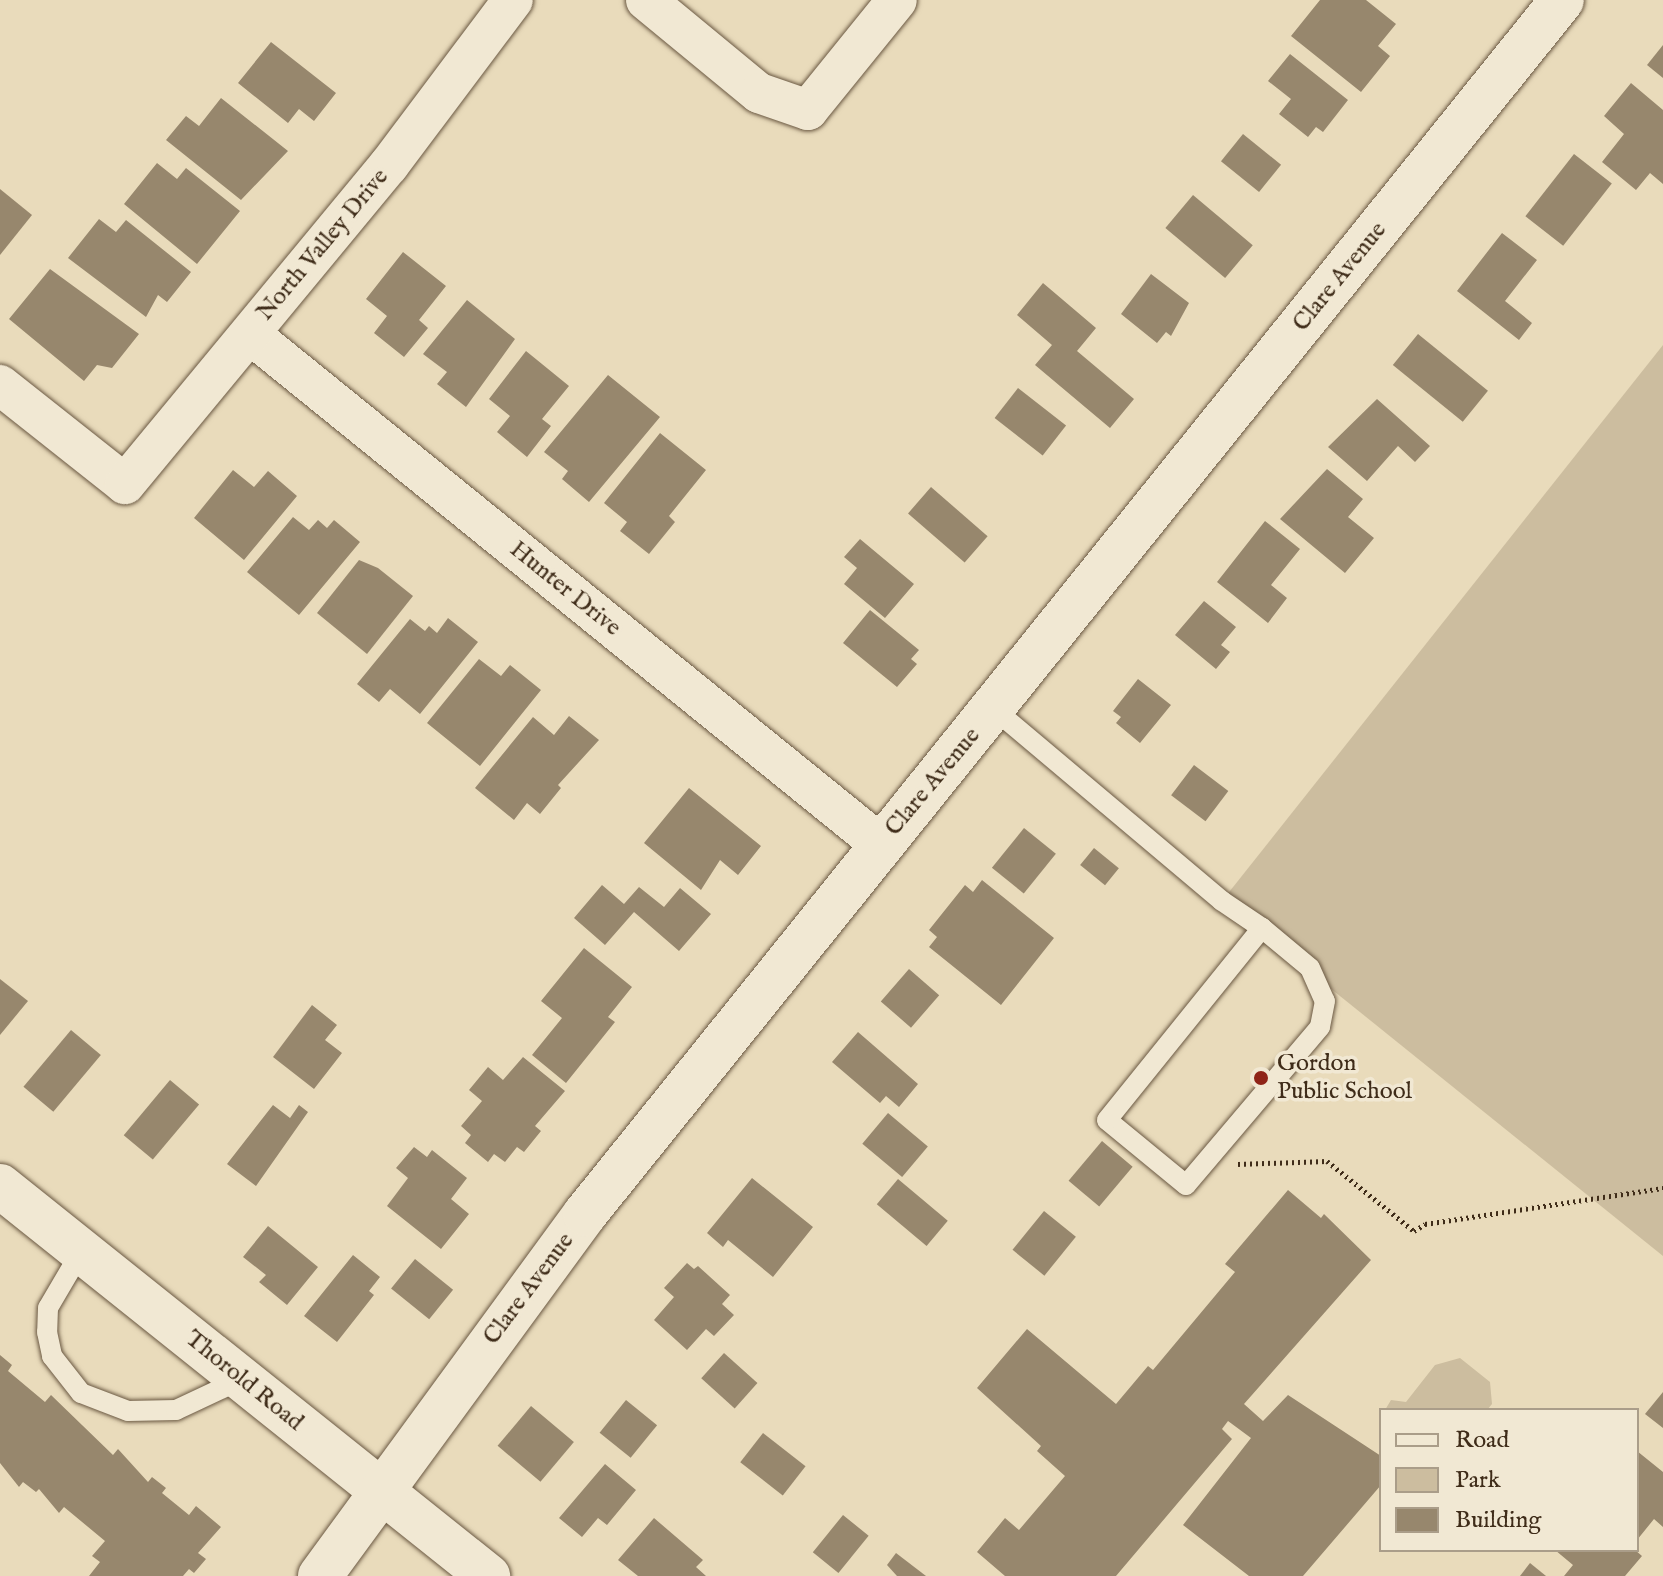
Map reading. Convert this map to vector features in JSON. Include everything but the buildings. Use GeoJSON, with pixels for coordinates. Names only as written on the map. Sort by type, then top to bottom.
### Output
{"type":"FeatureCollection","features":[{"type":"Feature","properties":{"kind":"street","name":"North Valley Drive"},"geometry":{"type":"LineString","coordinates":[[0,385],[125,484],[389,165],[513,0]]}},
{"type":"Feature","properties":{"kind":"street"},"geometry":{"type":"LineString","coordinates":[[646,0],[759,93],[808,110],[897,0]]}},
{"type":"Feature","properties":{"kind":"street","name":"Clare Avenue"},"geometry":{"type":"LineString","coordinates":[[320,1576],[585,1214],[1562,0]]}},
{"type":"Feature","properties":{"kind":"street","name":"Hunter Drive"},"geometry":{"type":"LineString","coordinates":[[250,334],[880,844]]}},
{"type":"Feature","properties":{"kind":"street","name":"Thorold Road"},"geometry":{"type":"LineString","coordinates":[[0,1186],[488,1576]]}},
{"type":"Feature","properties":{"kind":"lane"},"geometry":{"type":"LineString","coordinates":[[994,709],[1262,928],[1310,968],[1325,1001],[1320,1027],[1186,1185],[1107,1120],[1262,928]]}},
{"type":"Feature","properties":{"kind":"lane"},"geometry":{"type":"LineString","coordinates":[[82,1250],[48,1308],[47,1332],[52,1356],[81,1393],[128,1411],[176,1410],[242,1379]]}},
{"type":"Feature","properties":{"kind":"path"},"geometry":{"type":"LineString","coordinates":[[1200,1169],[1274,1159],[1327,1161],[1414,1231],[1425,1224],[1663,1188]]}},
{"type":"Feature","properties":{"kind":"green space"},"geometry":{"type":"Polygon","coordinates":[[[1663,345],[1663,1256],[1222,901],[1663,345]]]}},
{"type":"Feature","properties":{"kind":"green space"},"geometry":{"type":"Polygon","coordinates":[[[1460,1358],[1490,1382],[1492,1404],[1489,1408],[1386,1408],[1391,1400],[1406,1402],[1435,1365],[1460,1358]]]}},
{"type":"Feature","properties":{"kind":"place","name":"Gordon Public School"},"geometry":{"type":"Point","coordinates":[1261,1078]}}]}
